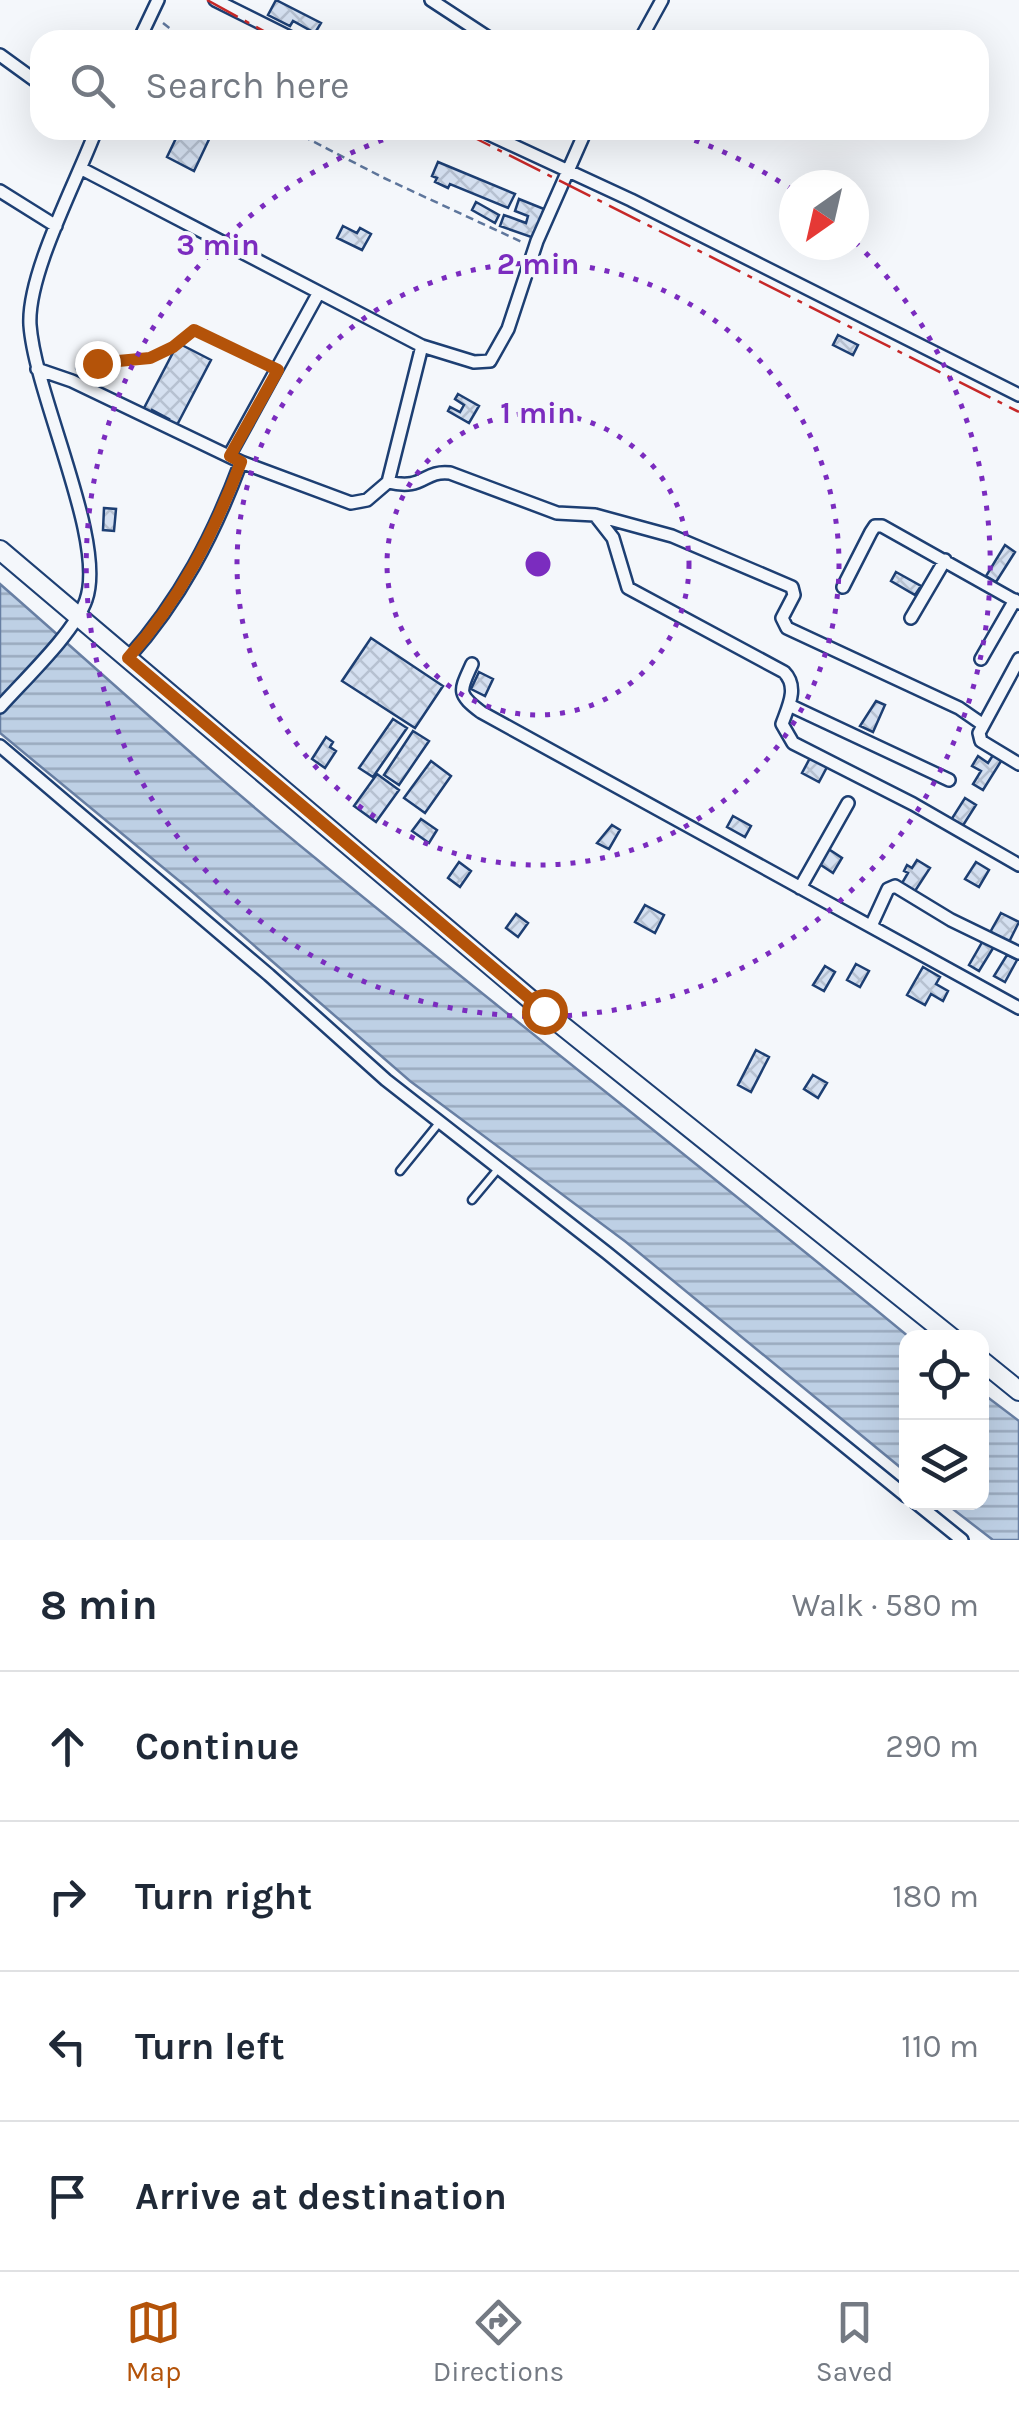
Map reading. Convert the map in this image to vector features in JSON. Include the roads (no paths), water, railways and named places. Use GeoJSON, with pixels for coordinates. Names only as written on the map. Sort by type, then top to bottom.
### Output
{"type":"FeatureCollection","features":[{"type":"Feature","properties":{"kind":"main road"},"geometry":{"type":"LineString","coordinates":[[0,550],[74,622],[128,658],[530,1000],[942,1330]]}},
{"type":"Feature","properties":{"kind":"main road"},"geometry":{"type":"LineString","coordinates":[[989,1367],[1019,1391]]}},
{"type":"Feature","properties":{"kind":"street"},"geometry":{"type":"LineString","coordinates":[[144,30],[158,0]]}},
{"type":"Feature","properties":{"kind":"street"},"geometry":{"type":"LineString","coordinates":[[214,0],[276,30]]}},
{"type":"Feature","properties":{"kind":"street"},"geometry":{"type":"LineString","coordinates":[[431,0],[477,30]]}},
{"type":"Feature","properties":{"kind":"street"},"geometry":{"type":"LineString","coordinates":[[646,30],[662,0]]}},
{"type":"Feature","properties":{"kind":"street"},"geometry":{"type":"LineString","coordinates":[[0,55],[30,77]]}},
{"type":"Feature","properties":{"kind":"street"},"geometry":{"type":"LineString","coordinates":[[0,707],[74,622],[91,579],[86,540],[37,369],[30,322],[32,297],[56,226],[92,140]]}},
{"type":"Feature","properties":{"kind":"street"},"geometry":{"type":"LineString","coordinates":[[501,140],[1019,395]]}},
{"type":"Feature","properties":{"kind":"street"},"geometry":{"type":"LineString","coordinates":[[82,169],[422,346],[474,362],[490,361],[508,329],[535,248],[581,140]]}},
{"type":"Feature","properties":{"kind":"street"},"geometry":{"type":"LineString","coordinates":[[0,191],[56,226]]}},
{"type":"Feature","properties":{"kind":"street"},"geometry":{"type":"LineString","coordinates":[[128,658],[180,592],[202,553],[235,459],[318,294]]}},
{"type":"Feature","properties":{"kind":"street"},"geometry":{"type":"LineString","coordinates":[[37,369],[235,459],[351,503],[368,500],[388,482],[422,346]]}},
{"type":"Feature","properties":{"kind":"street"},"geometry":{"type":"LineString","coordinates":[[388,482],[413,486],[434,474],[450,473],[557,512],[594,514],[672,536],[792,587],[794,595],[782,618],[787,628],[959,708],[982,724]]}},
{"type":"Feature","properties":{"kind":"street"},"geometry":{"type":"LineString","coordinates":[[594,514],[613,538],[628,588],[791,679],[789,705],[782,724],[792,743],[914,804],[1019,866]]}},
{"type":"Feature","properties":{"kind":"street"},"geometry":{"type":"LineString","coordinates":[[843,587],[875,526],[890,529],[1017,601],[981,659]]}},
{"type":"Feature","properties":{"kind":"street"},"geometry":{"type":"LineString","coordinates":[[911,618],[945,560]]}},
{"type":"Feature","properties":{"kind":"street"},"geometry":{"type":"LineString","coordinates":[[1019,659],[979,733],[981,741],[1019,764]]}},
{"type":"Feature","properties":{"kind":"street"},"geometry":{"type":"LineString","coordinates":[[472,664],[462,696],[481,712],[1019,1008]]}},
{"type":"Feature","properties":{"kind":"street"},"geometry":{"type":"LineString","coordinates":[[789,705],[950,780]]}},
{"type":"Feature","properties":{"kind":"street"},"geometry":{"type":"LineString","coordinates":[[0,746],[386,1080],[899,1490]]}},
{"type":"Feature","properties":{"kind":"street"},"geometry":{"type":"LineString","coordinates":[[800,888],[848,803]]}},
{"type":"Feature","properties":{"kind":"street"},"geometry":{"type":"LineString","coordinates":[[871,926],[888,888],[895,886],[951,920],[1019,953]]}},
{"type":"Feature","properties":{"kind":"street"},"geometry":{"type":"LineString","coordinates":[[925,1510],[962,1540]]}},
{"type":"Feature","properties":{"kind":"lane"},"geometry":{"type":"LineString","coordinates":[[400,1171],[439,1122]]}},
{"type":"Feature","properties":{"kind":"lane"},"geometry":{"type":"LineString","coordinates":[[472,1200],[498,1168]]}},
{"type":"Feature","properties":{"kind":"water"},"geometry":{"type":"Polygon","coordinates":[[[0,584],[274,824],[900,1330],[899,1466],[626,1242],[410,1081],[189,889],[0,733],[0,584]]]}},
{"type":"Feature","properties":{"kind":"water"},"geometry":{"type":"Polygon","coordinates":[[[989,1398],[1019,1421],[1019,1540],[993,1540],[954,1510],[989,1510],[989,1398]]]}}]}
